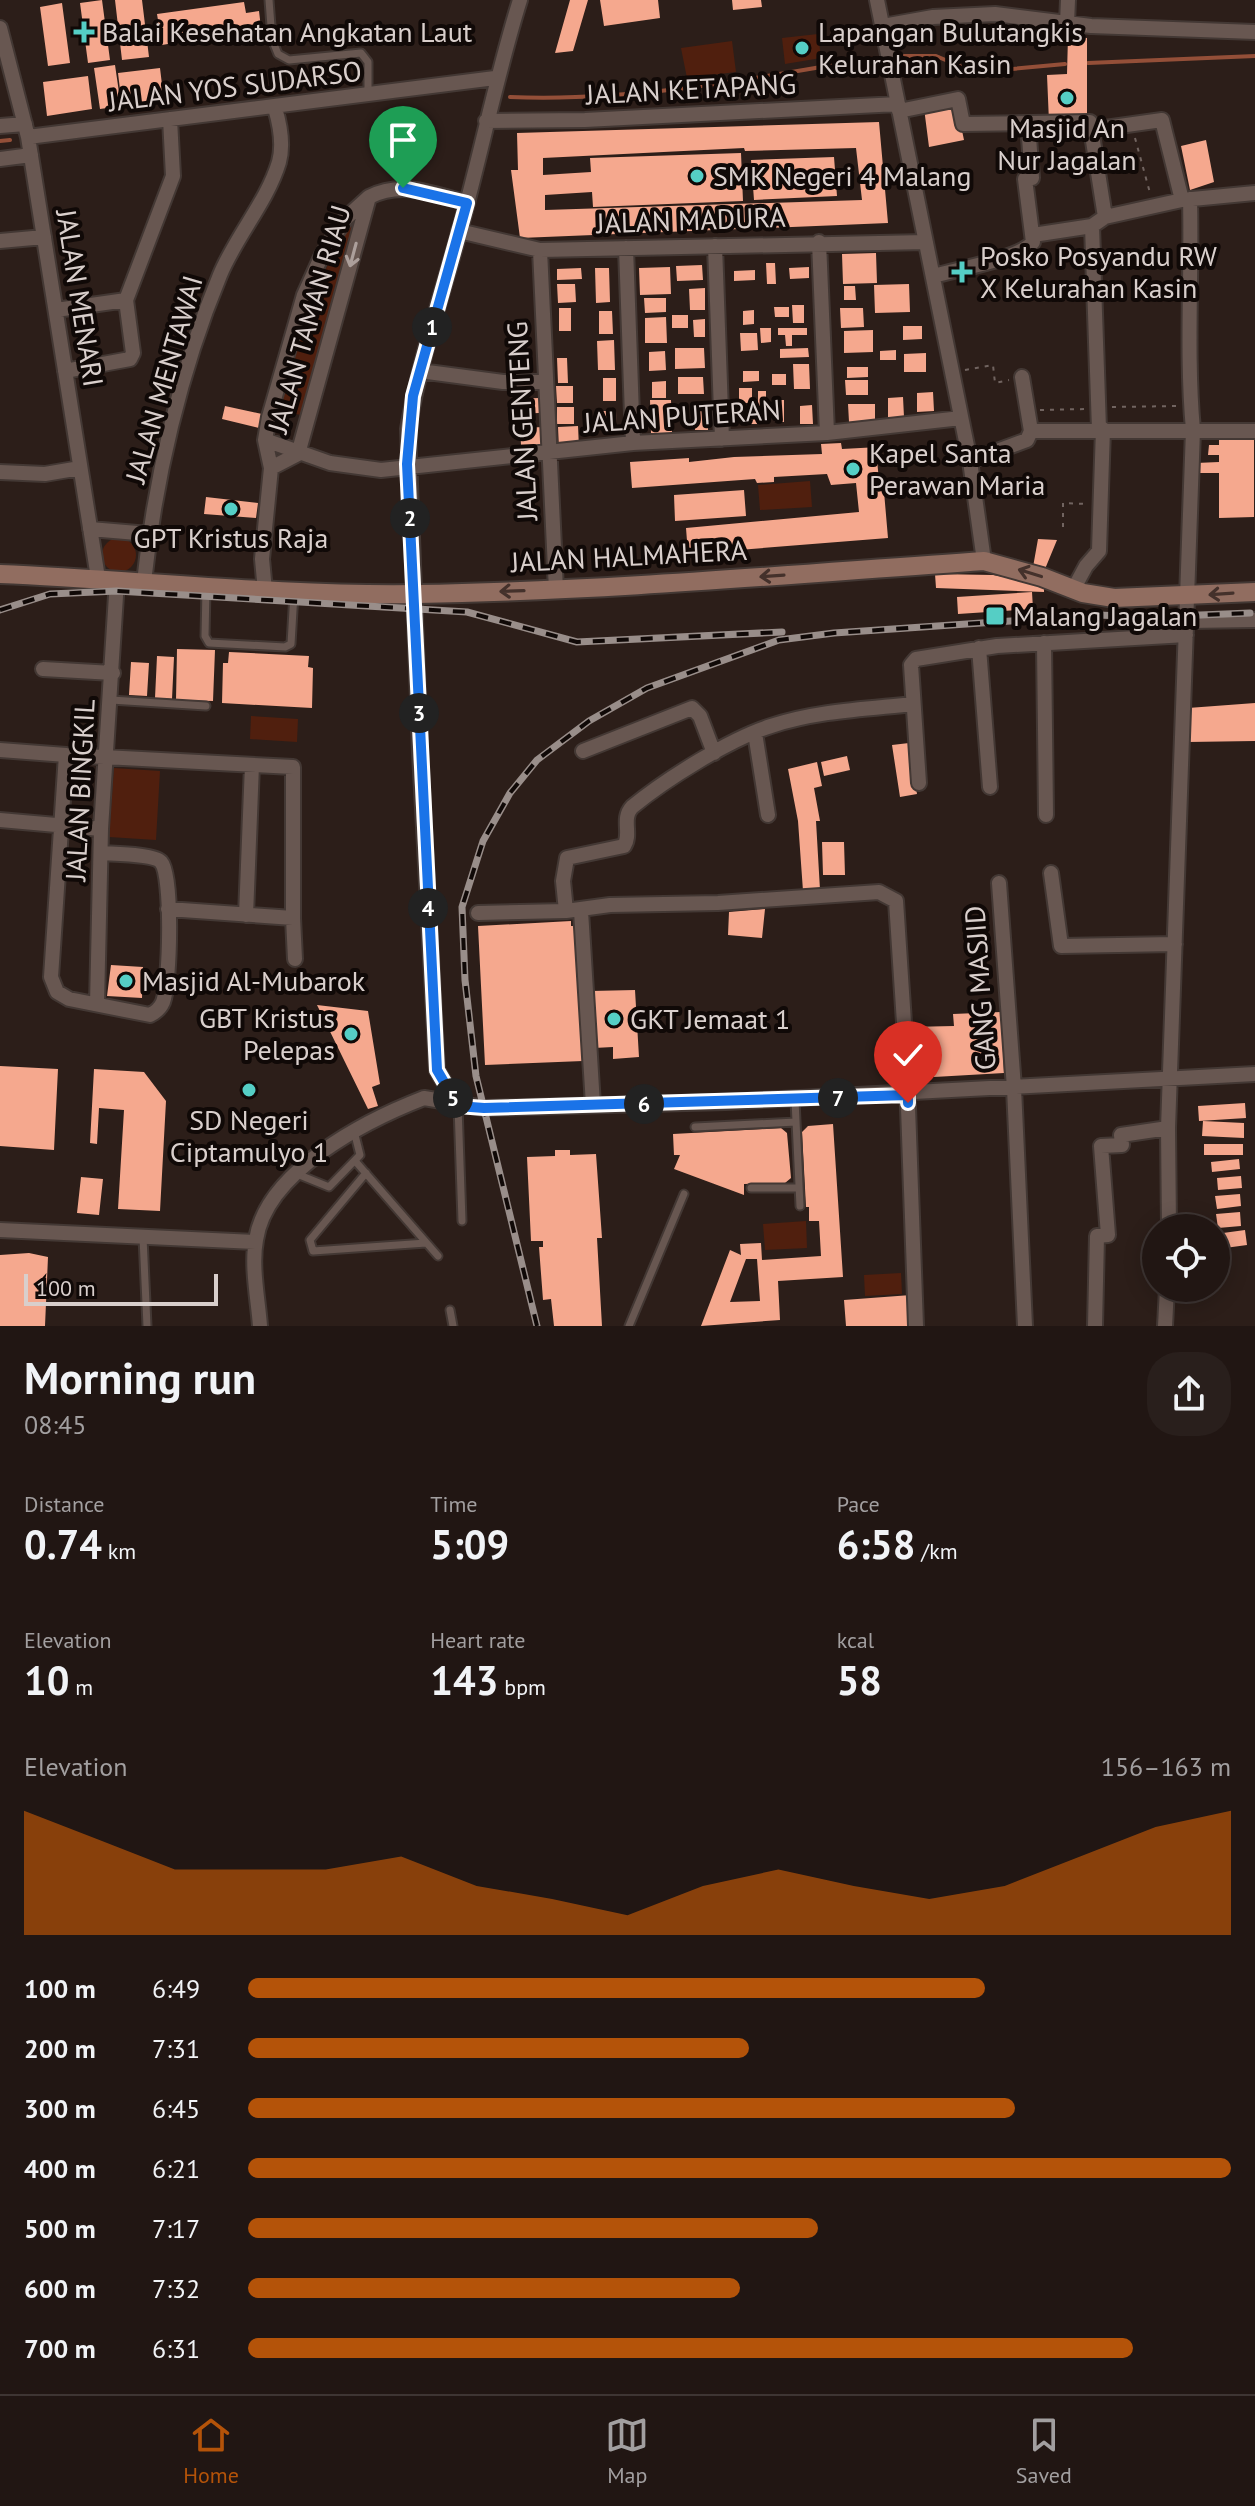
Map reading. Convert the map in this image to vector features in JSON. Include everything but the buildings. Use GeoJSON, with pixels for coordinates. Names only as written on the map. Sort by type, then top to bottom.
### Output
{"type":"FeatureCollection","features":[{"type":"Feature","properties":{"kind":"street"},"geometry":{"type":"LineString","coordinates":[[424,1098],[437,1070],[407,464],[408,429],[420,371],[467,203],[495,78],[520,0]]}},
{"type":"Feature","properties":{"kind":"street"},"geometry":{"type":"LineString","coordinates":[[877,0],[970,461],[984,561]]}},
{"type":"Feature","properties":{"kind":"street"},"geometry":{"type":"LineString","coordinates":[[1067,23],[1068,0]]}},
{"type":"Feature","properties":{"kind":"street"},"geometry":{"type":"LineString","coordinates":[[883,26],[933,17],[995,14],[1091,26],[1190,27],[1194,33],[1255,32]]}},
{"type":"Feature","properties":{"kind":"street","name":"JALAN MENARI"},"geometry":{"type":"LineString","coordinates":[[0,28],[27,131],[90,529],[108,579]]}},
{"type":"Feature","properties":{"kind":"street","name":"JALAN YOS SUDARSO"},"geometry":{"type":"LineString","coordinates":[[0,126],[27,131],[170,119],[495,78]]}},
{"type":"Feature","properties":{"kind":"street","name":"JALAN KETAPANG"},"geometry":{"type":"LineString","coordinates":[[486,121],[899,108],[958,99],[963,124],[1028,124]]}},
{"type":"Feature","properties":{"kind":"street","name":"JALAN MENTAWAI"},"geometry":{"type":"LineString","coordinates":[[144,582],[149,534],[167,446],[210,299],[234,241],[270,184],[280,159],[280,127],[275,108]]}},
{"type":"Feature","properties":{"kind":"street"},"geometry":{"type":"LineString","coordinates":[[65,371],[130,359],[133,353],[126,300],[173,176],[170,119]]}},
{"type":"Feature","properties":{"kind":"street"},"geometry":{"type":"LineString","coordinates":[[1091,130],[1162,120],[1186,200],[1193,430],[1168,1128],[1169,1214]]}},
{"type":"Feature","properties":{"kind":"street"},"geometry":{"type":"LineString","coordinates":[[934,276],[1029,248],[1033,235],[1025,179],[1032,178],[1028,124],[1090,122],[1105,217]]}},
{"type":"Feature","properties":{"kind":"street"},"geometry":{"type":"LineString","coordinates":[[0,159],[31,155]]}},
{"type":"Feature","properties":{"kind":"street","name":"JALAN TAMAN RIAU"},"geometry":{"type":"LineString","coordinates":[[265,591],[262,559],[271,468],[265,440],[304,295],[330,241],[346,218],[369,197],[393,187],[467,203]]}},
{"type":"Feature","properties":{"kind":"street"},"geometry":{"type":"LineString","coordinates":[[1033,235],[1092,226],[1105,217],[1153,206],[1255,193]]}},
{"type":"Feature","properties":{"kind":"street","name":"JALAN TAMAN RIAU"},"geometry":{"type":"LineString","coordinates":[[271,468],[298,454],[369,197]]}},
{"type":"Feature","properties":{"kind":"street"},"geometry":{"type":"LineString","coordinates":[[1073,590],[1086,566],[1099,551],[1102,516],[1092,226]]}},
{"type":"Feature","properties":{"kind":"street","name":"JALAN MADURA"},"geometry":{"type":"LineString","coordinates":[[459,231],[540,250],[926,242]]}},
{"type":"Feature","properties":{"kind":"street"},"geometry":{"type":"LineString","coordinates":[[0,241],[44,237]]}},
{"type":"Feature","properties":{"kind":"street"},"geometry":{"type":"LineString","coordinates":[[819,242],[827,433]]}},
{"type":"Feature","properties":{"kind":"street"},"geometry":{"type":"LineString","coordinates":[[715,246],[722,439]]}},
{"type":"Feature","properties":{"kind":"street"},"geometry":{"type":"LineString","coordinates":[[626,248],[633,443]]}},
{"type":"Feature","properties":{"kind":"street","name":"JALAN GENTENG"},"geometry":{"type":"LineString","coordinates":[[540,250],[556,590]]}},
{"type":"Feature","properties":{"kind":"street"},"geometry":{"type":"LineString","coordinates":[[56,310],[126,300]]}},
{"type":"Feature","properties":{"kind":"street"},"geometry":{"type":"LineString","coordinates":[[420,371],[503,382],[544,382]]}},
{"type":"Feature","properties":{"kind":"street"},"geometry":{"type":"LineString","coordinates":[[970,461],[1027,440],[1031,431],[1022,377]]}},
{"type":"Feature","properties":{"kind":"street","name":"JALAN PUTERAN"},"geometry":{"type":"LineString","coordinates":[[298,454],[356,468],[381,470],[407,464],[633,443],[827,433],[961,418]]}},
{"type":"Feature","properties":{"kind":"street"},"geometry":{"type":"LineString","coordinates":[[1031,431],[1255,431]]}},
{"type":"Feature","properties":{"kind":"street","name":"JALAN TAMAN RIAU"},"geometry":{"type":"LineString","coordinates":[[265,440],[298,454]]}},
{"type":"Feature","properties":{"kind":"street"},"geometry":{"type":"LineString","coordinates":[[0,472],[45,474],[80,468]]}},
{"type":"Feature","properties":{"kind":"street"},"geometry":{"type":"LineString","coordinates":[[90,529],[149,534]]}},
{"type":"Feature","properties":{"kind":"street","name":"JALAN HALMAHERA"},"geometry":{"type":"LineString","coordinates":[[0,574],[294,593],[415,594],[556,590],[984,561],[1042,577],[1073,590],[1114,598],[1255,592]]}},
{"type":"Feature","properties":{"kind":"street","name":"JALAN BINGKIL"},"geometry":{"type":"LineString","coordinates":[[97,1004],[101,829],[113,673],[108,579]]}},
{"type":"Feature","properties":{"kind":"street"},"geometry":{"type":"LineString","coordinates":[[919,783],[911,665],[916,659],[979,648],[1255,620]]}},
{"type":"Feature","properties":{"kind":"street"},"geometry":{"type":"LineString","coordinates":[[1044,643],[1046,815]]}},
{"type":"Feature","properties":{"kind":"street"},"geometry":{"type":"LineString","coordinates":[[979,648],[990,787]]}},
{"type":"Feature","properties":{"kind":"street"},"geometry":{"type":"LineString","coordinates":[[43,669],[113,673]]}},
{"type":"Feature","properties":{"kind":"street"},"geometry":{"type":"LineString","coordinates":[[566,911],[563,881],[567,858],[624,846],[628,837],[626,819],[632,807],[714,753],[794,719],[913,704]]}},
{"type":"Feature","properties":{"kind":"street"},"geometry":{"type":"LineString","coordinates":[[583,751],[692,708],[700,716],[714,753]]}},
{"type":"Feature","properties":{"kind":"street"},"geometry":{"type":"LineString","coordinates":[[755,733],[768,815]]}},
{"type":"Feature","properties":{"kind":"street"},"geometry":{"type":"LineString","coordinates":[[0,750],[106,758],[290,765],[295,769],[295,959]]}},
{"type":"Feature","properties":{"kind":"street"},"geometry":{"type":"LineString","coordinates":[[66,755],[64,827],[51,977],[62,996],[150,1015],[162,1005],[166,983],[168,909],[164,867],[158,859],[101,853]]}},
{"type":"Feature","properties":{"kind":"street"},"geometry":{"type":"LineString","coordinates":[[246,915],[252,765]]}},
{"type":"Feature","properties":{"kind":"street"},"geometry":{"type":"LineString","coordinates":[[0,820],[101,829]]}},
{"type":"Feature","properties":{"kind":"street"},"geometry":{"type":"LineString","coordinates":[[1051,873],[1061,946],[1175,944]]}},
{"type":"Feature","properties":{"kind":"street","name":"GANG MASJID"},"geometry":{"type":"LineString","coordinates":[[999,883],[1014,1088],[1025,1326]]}},
{"type":"Feature","properties":{"kind":"street"},"geometry":{"type":"LineString","coordinates":[[478,913],[581,911],[610,905],[888,894],[896,901],[908,1095],[916,1326]]}},
{"type":"Feature","properties":{"kind":"street"},"geometry":{"type":"LineString","coordinates":[[168,909],[293,918]]}},
{"type":"Feature","properties":{"kind":"street"},"geometry":{"type":"LineString","coordinates":[[581,911],[593,1105]]}},
{"type":"Feature","properties":{"kind":"street"},"geometry":{"type":"LineString","coordinates":[[437,1070],[458,1106]]}},
{"type":"Feature","properties":{"kind":"street"},"geometry":{"type":"LineString","coordinates":[[260,1326],[255,1242],[273,1201],[322,1150],[353,1129],[424,1098],[458,1106],[795,1100],[1255,1074]]}},
{"type":"Feature","properties":{"kind":"street"},"geometry":{"type":"LineString","coordinates":[[1095,1326],[1097,1236],[1108,1235],[1101,1146],[1122,1145],[1121,1135],[1168,1128]]}},
{"type":"Feature","properties":{"kind":"street"},"geometry":{"type":"LineString","coordinates":[[0,1230],[255,1242]]}},
{"type":"Feature","properties":{"kind":"street"},"geometry":{"type":"LineString","coordinates":[[1165,1326],[1166,1302]]}},
{"type":"Feature","properties":{"kind":"lane"},"geometry":{"type":"LineString","coordinates":[[269,0],[272,39],[278,54],[289,60],[361,53],[368,62],[368,96]]}},
{"type":"Feature","properties":{"kind":"lane"},"geometry":{"type":"LineString","coordinates":[[206,587],[205,636],[209,643],[289,647],[294,593]]}},
{"type":"Feature","properties":{"kind":"lane"},"geometry":{"type":"LineString","coordinates":[[111,700],[206,706]]}},
{"type":"Feature","properties":{"kind":"lane"},"geometry":{"type":"LineString","coordinates":[[795,1100],[800,1206]]}},
{"type":"Feature","properties":{"kind":"lane"},"geometry":{"type":"LineString","coordinates":[[458,1106],[462,1221]]}},
{"type":"Feature","properties":{"kind":"lane"},"geometry":{"type":"LineString","coordinates":[[695,1127],[796,1122]]}},
{"type":"Feature","properties":{"kind":"lane"},"geometry":{"type":"LineString","coordinates":[[297,1174],[329,1187],[356,1162],[360,1150],[353,1129]]}},
{"type":"Feature","properties":{"kind":"lane"},"geometry":{"type":"LineString","coordinates":[[356,1162],[438,1256]]}},
{"type":"Feature","properties":{"kind":"lane"},"geometry":{"type":"LineString","coordinates":[[366,1173],[310,1240],[313,1251],[426,1243]]}},
{"type":"Feature","properties":{"kind":"lane"},"geometry":{"type":"LineString","coordinates":[[751,1188],[799,1188]]}},
{"type":"Feature","properties":{"kind":"lane"},"geometry":{"type":"LineString","coordinates":[[629,1326],[684,1194]]}},
{"type":"Feature","properties":{"kind":"lane"},"geometry":{"type":"LineString","coordinates":[[143,1237],[147,1326]]}},
{"type":"Feature","properties":{"kind":"lane"},"geometry":{"type":"LineString","coordinates":[[450,1310],[453,1326]]}},
{"type":"Feature","properties":{"kind":"path"},"geometry":{"type":"LineString","coordinates":[[1131,124],[1153,206]]}},
{"type":"Feature","properties":{"kind":"path"},"geometry":{"type":"LineString","coordinates":[[953,372],[993,365],[995,383],[1022,377]]}},
{"type":"Feature","properties":{"kind":"path"},"geometry":{"type":"LineString","coordinates":[[1063,527],[1063,503],[1091,504],[1092,516],[1102,516]]}},
{"type":"Feature","properties":{"kind":"shaded area","name":"Lapangan Bulutangkis Kelurahan Kasin"},"geometry":{"type":"Polygon","coordinates":[[[818,34],[821,58],[785,64],[782,38],[818,34]]]}},
{"type":"Feature","properties":{"kind":"shaded area"},"geometry":{"type":"Polygon","coordinates":[[[732,41],[736,72],[687,78],[681,48],[732,41]]]}},
{"type":"Feature","properties":{"kind":"shaded area"},"geometry":{"type":"Polygon","coordinates":[[[351,222],[356,227],[301,415],[276,410],[308,302],[351,222]]]}},
{"type":"Feature","properties":{"kind":"shaded area"},"geometry":{"type":"Polygon","coordinates":[[[810,481],[812,507],[760,510],[758,485],[810,481]]]}},
{"type":"Feature","properties":{"kind":"shaded area"},"geometry":{"type":"Polygon","coordinates":[[[119,538],[131,543],[136,555],[131,567],[119,572],[107,567],[102,555],[107,543],[119,538]]]}},
{"type":"Feature","properties":{"kind":"shaded area"},"geometry":{"type":"Polygon","coordinates":[[[251,716],[298,719],[297,742],[250,739],[251,716]]]}},
{"type":"Feature","properties":{"kind":"shaded area"},"geometry":{"type":"Polygon","coordinates":[[[114,768],[160,771],[156,840],[109,837],[114,768]]]}},
{"type":"Feature","properties":{"kind":"shaded area"},"geometry":{"type":"Polygon","coordinates":[[[806,1221],[807,1248],[765,1250],[763,1224],[806,1221]]]}},
{"type":"Feature","properties":{"kind":"shaded area"},"geometry":{"type":"Polygon","coordinates":[[[901,1273],[902,1294],[865,1296],[864,1275],[901,1273]]]}},
{"type":"Feature","properties":{"kind":"waterway"},"geometry":{"type":"LineString","coordinates":[[904,56],[936,56],[962,67],[990,71],[1065,64]]}},
{"type":"Feature","properties":{"kind":"waterway"},"geometry":{"type":"LineString","coordinates":[[1088,63],[1255,56]]}},
{"type":"Feature","properties":{"kind":"waterway"},"geometry":{"type":"LineString","coordinates":[[510,97],[555,98],[646,92],[737,81],[873,58]]}},
{"type":"Feature","properties":{"kind":"waterway"},"geometry":{"type":"LineString","coordinates":[[0,141],[10,140]]}},
{"type":"Feature","properties":{"kind":"railway"},"geometry":{"type":"LineString","coordinates":[[0,610],[50,594],[117,591],[467,612],[577,642],[782,632]]}},
{"type":"Feature","properties":{"kind":"railway"},"geometry":{"type":"LineString","coordinates":[[537,1326],[476,1076],[465,980],[462,907],[483,841],[510,793],[537,760],[589,721],[647,688],[779,640],[834,633],[1097,615],[1151,617],[1250,613]]}},
{"type":"Feature","properties":{"kind":"place","name":"Balai Kesehatan Angkatan Laut"},"geometry":{"type":"Point","coordinates":[84,32]}},
{"type":"Feature","properties":{"kind":"place","name":"Lapangan Bulutangkis Kelurahan Kasin"},"geometry":{"type":"Point","coordinates":[802,48]}},
{"type":"Feature","properties":{"kind":"place","name":"Masjid An Nur Jagalan"},"geometry":{"type":"Point","coordinates":[1067,98]}},
{"type":"Feature","properties":{"kind":"place","name":"SMK Negeri 4 Malang"},"geometry":{"type":"Point","coordinates":[697,176]}},
{"type":"Feature","properties":{"kind":"place","name":"Posko Posyandu RW X Kelurahan Kasin"},"geometry":{"type":"Point","coordinates":[962,272]}},
{"type":"Feature","properties":{"kind":"place","name":"Kapel Santa Perawan Maria"},"geometry":{"type":"Point","coordinates":[853,469]}},
{"type":"Feature","properties":{"kind":"place","name":"GPT Kristus Raja"},"geometry":{"type":"Point","coordinates":[231,509]}},
{"type":"Feature","properties":{"kind":"place","name":"Malang Jagalan"},"geometry":{"type":"Point","coordinates":[995,616]}},
{"type":"Feature","properties":{"kind":"place","name":"Masjid Al-Mubarok"},"geometry":{"type":"Point","coordinates":[126,981]}},
{"type":"Feature","properties":{"kind":"place","name":"GKT Jemaat 1"},"geometry":{"type":"Point","coordinates":[614,1019]}},
{"type":"Feature","properties":{"kind":"place","name":"GBT Kristus Pelepas"},"geometry":{"type":"Point","coordinates":[351,1034]}},
{"type":"Feature","properties":{"kind":"place","name":"SD Negeri Ciptamulyo 1"},"geometry":{"type":"Point","coordinates":[249,1090]}},
{"type":"Feature","properties":{"kind":"route"},"geometry":{"type":"LineString","coordinates":[[403,188],[467,203],[413,396],[407,464],[437,1070],[449,1093],[458,1106],[484,1108],[908,1095],[908,1103]]}}]}
